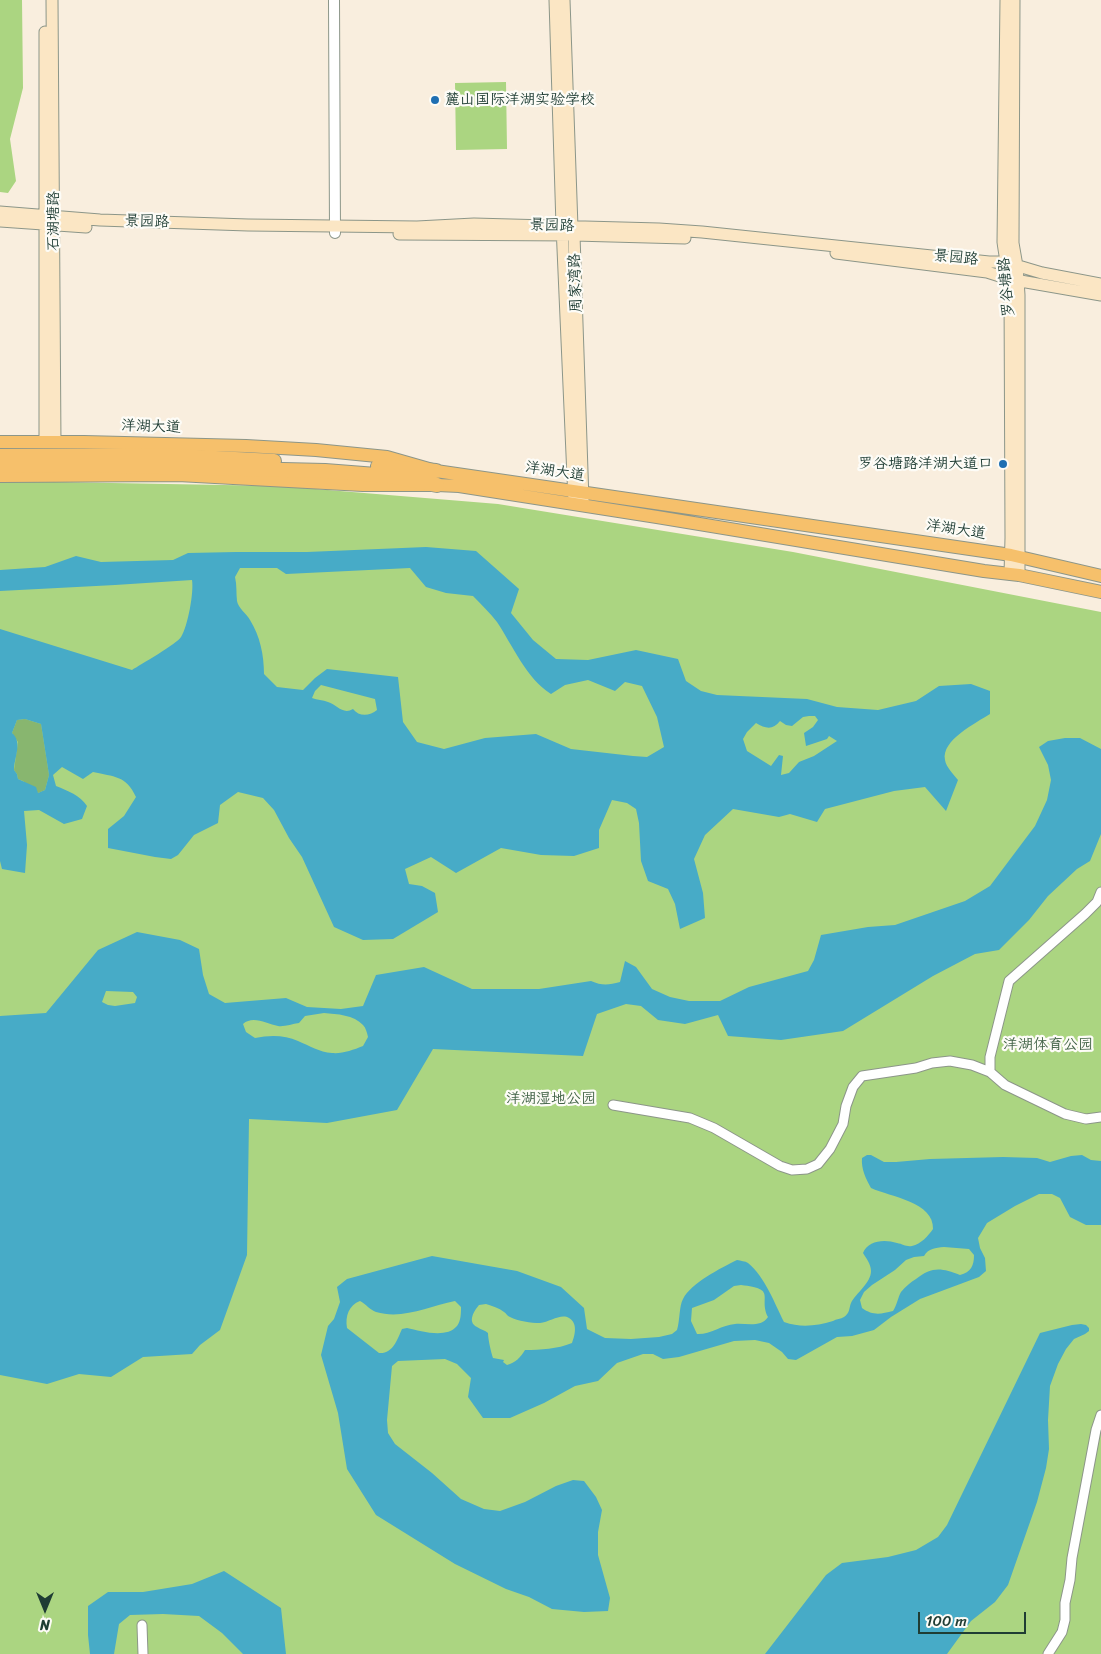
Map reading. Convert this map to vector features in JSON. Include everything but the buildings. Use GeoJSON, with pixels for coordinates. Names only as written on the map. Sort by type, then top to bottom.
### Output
{"type":"FeatureCollection","features":[{"type":"Feature","properties":{"kind":"highway"},"geometry":{"type":"LineString","coordinates":[[0,456],[157,455],[325,467],[389,476],[436,478]]}},
{"type":"Feature","properties":{"kind":"highway"},"geometry":{"type":"LineString","coordinates":[[0,466],[325,467]]}},
{"type":"Feature","properties":{"kind":"main road","name":"石湖塘路"},"geometry":{"type":"LineString","coordinates":[[44,0],[50,221]]}},
{"type":"Feature","properties":{"kind":"main road","name":"石湖塘路"},"geometry":{"type":"LineString","coordinates":[[50,441],[52,0]]}},
{"type":"Feature","properties":{"kind":"main road","name":"周家湾路"},"geometry":{"type":"LineString","coordinates":[[555,0],[568,231],[578,498]]}},
{"type":"Feature","properties":{"kind":"main road","name":"周家湾路"},"geometry":{"type":"LineString","coordinates":[[564,0],[568,231]]}},
{"type":"Feature","properties":{"kind":"main road","name":"罗谷塘路"},"geometry":{"type":"LineString","coordinates":[[1006,0],[1003,242],[1005,262],[1014,279]]}},
{"type":"Feature","properties":{"kind":"main road","name":"罗谷塘路"},"geometry":{"type":"LineString","coordinates":[[1014,0],[1013,243],[1017,266],[1014,279],[1014,574]]}},
{"type":"Feature","properties":{"kind":"main road","name":"景园路"},"geometry":{"type":"LineString","coordinates":[[0,212],[50,221]]}},
{"type":"Feature","properties":{"kind":"main road","name":"景园路"},"geometry":{"type":"LineString","coordinates":[[0,221],[229,225],[332,230],[474,224],[720,240],[987,272],[1014,279],[1101,294]]}},
{"type":"Feature","properties":{"kind":"main road","name":"景园路"},"geometry":{"type":"LineString","coordinates":[[568,231],[702,232],[989,262],[1005,262],[1042,273],[1101,284]]}},
{"type":"Feature","properties":{"kind":"main road","name":"洋湖大道"},"geometry":{"type":"LineString","coordinates":[[0,442],[50,441],[246,446],[387,457],[459,486],[578,498],[1015,556],[1101,576]]}},
{"type":"Feature","properties":{"kind":"main road","name":"洋湖大道"},"geometry":{"type":"LineString","coordinates":[[0,476],[178,475],[364,485],[436,478]]}},
{"type":"Feature","properties":{"kind":"main road","name":"洋湖大道"},"geometry":{"type":"LineString","coordinates":[[578,498],[984,571],[1014,574],[1101,592]]}},
{"type":"Feature","properties":{"kind":"street"},"geometry":{"type":"LineString","coordinates":[[328,0],[332,230]]}},
{"type":"Feature","properties":{"kind":"street"},"geometry":{"type":"LineString","coordinates":[[332,230],[334,0]]}},
{"type":"Feature","properties":{"kind":"street"},"geometry":{"type":"LineString","coordinates":[[990,1072],[990,1058],[1009,981],[1085,914],[1097,902],[1101,892]]}},
{"type":"Feature","properties":{"kind":"street"},"geometry":{"type":"LineString","coordinates":[[613,1105],[690,1118],[714,1128],[780,1166],[792,1170],[806,1169],[818,1164],[830,1149],[844,1124],[846,1106],[853,1086],[862,1076],[916,1068],[932,1063],[950,1061],[972,1065],[990,1072],[1005,1085],[1064,1114],[1086,1119],[1101,1117]]}},
{"type":"Feature","properties":{"kind":"street"},"geometry":{"type":"LineString","coordinates":[[1048,1654],[1062,1632],[1065,1620],[1065,1603],[1070,1580],[1073,1549],[1096,1430],[1101,1415]]}},
{"type":"Feature","properties":{"kind":"street"},"geometry":{"type":"LineString","coordinates":[[142,1625],[143,1654]]}},
{"type":"Feature","properties":{"kind":"green space"},"geometry":{"type":"Polygon","coordinates":[[[0,0],[22,0],[23,88],[10,139],[16,181],[8,193],[0,192],[0,0]]]}},
{"type":"Feature","properties":{"kind":"green space"},"geometry":{"type":"Polygon","coordinates":[[[506,82],[507,149],[456,150],[455,83],[506,82]]]}},
{"type":"Feature","properties":{"kind":"green space","name":"洋湖湿地公园"},"geometry":{"type":"Polygon","coordinates":[[[0,481],[279,486],[498,504],[793,552],[1101,612],[1101,1654],[0,1654],[0,481]]]}},
{"type":"Feature","properties":{"kind":"green space"},"geometry":{"type":"Polygon","coordinates":[[[25,719],[41,724],[49,775],[45,790],[38,793],[18,779],[14,770],[18,742],[12,733],[17,720],[25,719]]]}},
{"type":"Feature","properties":{"kind":"water"},"geometry":{"type":"Polygon","coordinates":[[[426,547],[476,551],[519,589],[511,613],[533,640],[556,659],[588,660],[636,650],[678,659],[686,681],[701,691],[717,695],[807,699],[837,707],[878,710],[916,701],[939,686],[971,684],[990,691],[990,714],[961,733],[948,746],[945,760],[950,771],[958,780],[946,811],[925,787],[894,791],[825,809],[817,822],[790,814],[779,817],[733,809],[705,835],[694,859],[703,893],[705,918],[680,929],[675,904],[668,889],[648,881],[641,861],[639,823],[636,809],[627,803],[612,800],[599,830],[599,848],[574,856],[541,855],[501,848],[456,873],[431,857],[405,869],[409,884],[422,886],[435,893],[438,912],[393,939],[363,940],[334,927],[302,857],[274,810],[263,798],[238,792],[220,805],[218,823],[194,835],[178,855],[171,859],[155,857],[108,848],[108,829],[124,816],[136,797],[124,781],[113,776],[93,772],[83,779],[62,767],[53,775],[56,786],[84,802],[87,806],[82,819],[64,824],[39,810],[24,811],[27,845],[25,873],[2,869],[0,861],[0,629],[132,670],[166,649],[181,637],[188,617],[192,580],[0,591],[0,570],[45,567],[76,556],[101,562],[173,560],[188,553],[307,552],[426,547]],[[240,568],[235,577],[238,604],[250,620],[259,639],[264,674],[277,687],[303,690],[327,669],[398,677],[403,722],[417,742],[444,749],[485,738],[536,734],[571,749],[633,756],[647,757],[664,747],[657,717],[642,686],[625,682],[615,691],[588,680],[565,685],[551,694],[527,671],[497,622],[473,596],[446,593],[426,587],[410,568],[286,574],[277,568],[240,568]],[[321,685],[315,691],[312,698],[328,702],[346,711],[353,709],[355,712],[365,715],[377,710],[375,699],[321,685]],[[815,716],[803,717],[792,726],[780,721],[775,726],[769,728],[756,723],[743,739],[747,751],[771,766],[779,755],[783,756],[781,775],[789,773],[799,762],[814,756],[837,741],[829,736],[827,739],[806,746],[804,733],[813,727],[818,720],[815,716]],[[25,719],[17,720],[12,733],[17,741],[14,770],[18,779],[36,787],[38,793],[45,790],[49,775],[41,724],[25,719]]]}},
{"type":"Feature","properties":{"kind":"water"},"geometry":{"type":"Polygon","coordinates":[[[1080,738],[1101,749],[1101,834],[1090,861],[1077,869],[1048,896],[1029,920],[999,950],[975,954],[933,976],[843,1031],[781,1040],[728,1036],[718,1015],[685,1024],[658,1020],[641,1006],[626,1004],[597,1014],[583,1056],[433,1049],[397,1110],[327,1123],[249,1119],[247,1255],[220,1330],[200,1345],[192,1354],[143,1357],[111,1377],[79,1374],[47,1384],[0,1375],[0,1016],[46,1013],[98,950],[137,932],[180,940],[199,949],[203,975],[209,994],[225,1003],[286,998],[307,1007],[341,1009],[363,1006],[376,975],[424,967],[472,989],[539,989],[591,981],[599,984],[609,984],[620,982],[625,961],[636,967],[652,989],[670,997],[689,1001],[720,1001],[749,987],[808,971],[814,960],[821,935],[868,927],[895,925],[965,901],[990,886],[1035,826],[1047,800],[1051,780],[1048,765],[1039,747],[1048,741],[1080,738]],[[106,991],[102,1002],[108,1005],[115,1006],[135,1003],[137,997],[133,992],[106,991]],[[324,1013],[305,1016],[299,1023],[285,1026],[256,1020],[247,1021],[243,1024],[246,1032],[255,1038],[283,1037],[327,1052],[344,1052],[363,1046],[368,1037],[363,1025],[355,1019],[324,1013]]]}},
{"type":"Feature","properties":{"kind":"water"},"geometry":{"type":"Polygon","coordinates":[[[871,1155],[884,1162],[896,1162],[1003,1157],[1037,1158],[1050,1162],[1082,1155],[1091,1160],[1101,1161],[1101,1225],[1086,1225],[1070,1217],[1060,1198],[1052,1194],[1039,1194],[987,1223],[978,1238],[985,1258],[986,1271],[979,1277],[920,1299],[874,1330],[852,1336],[837,1337],[796,1360],[788,1359],[769,1343],[755,1340],[734,1341],[679,1357],[663,1359],[653,1354],[643,1354],[617,1363],[598,1381],[575,1386],[544,1403],[510,1418],[483,1418],[468,1397],[471,1378],[457,1364],[445,1359],[398,1361],[392,1366],[387,1420],[388,1433],[395,1444],[461,1499],[484,1509],[500,1511],[525,1502],[556,1486],[573,1480],[584,1481],[596,1497],[602,1510],[598,1532],[598,1555],[610,1598],[608,1611],[584,1612],[552,1609],[455,1564],[376,1515],[347,1469],[338,1413],[321,1355],[328,1326],[334,1319],[340,1302],[337,1287],[347,1279],[432,1256],[517,1271],[561,1287],[584,1308],[587,1329],[605,1338],[631,1339],[672,1334],[677,1330],[682,1302],[687,1293],[707,1276],[737,1260],[748,1263],[760,1276],[784,1322],[802,1326],[827,1323],[846,1315],[853,1299],[869,1280],[871,1268],[863,1253],[869,1245],[887,1241],[912,1246],[921,1242],[933,1229],[927,1212],[910,1202],[871,1188],[863,1170],[862,1158],[871,1155]],[[935,1248],[924,1256],[906,1260],[895,1270],[872,1285],[864,1292],[860,1300],[862,1308],[877,1314],[893,1311],[901,1292],[927,1272],[942,1270],[960,1275],[971,1268],[974,1255],[969,1249],[935,1248]],[[734,1286],[714,1300],[692,1308],[691,1321],[697,1334],[735,1324],[757,1324],[768,1317],[765,1310],[765,1295],[763,1292],[752,1287],[734,1286]],[[360,1301],[349,1311],[347,1328],[379,1353],[384,1353],[391,1349],[402,1329],[407,1328],[433,1333],[447,1332],[457,1326],[461,1317],[461,1307],[455,1301],[396,1314],[376,1312],[360,1301]],[[486,1304],[479,1305],[474,1313],[472,1322],[488,1333],[493,1358],[504,1360],[503,1362],[507,1365],[518,1359],[525,1350],[549,1349],[572,1343],[575,1326],[569,1318],[559,1317],[540,1323],[529,1322],[510,1317],[498,1308],[486,1304]]]}},
{"type":"Feature","properties":{"kind":"water"},"geometry":{"type":"Polygon","coordinates":[[[1081,1324],[1086,1325],[1089,1331],[1074,1339],[1066,1349],[1050,1386],[1049,1449],[1046,1468],[1037,1502],[1008,1585],[995,1602],[971,1621],[947,1654],[765,1654],[826,1575],[842,1563],[888,1557],[916,1550],[938,1537],[947,1525],[1040,1333],[1081,1324]]]}},
{"type":"Feature","properties":{"kind":"water"},"geometry":{"type":"Polygon","coordinates":[[[224,1571],[281,1608],[286,1654],[243,1654],[222,1633],[199,1616],[163,1614],[130,1615],[119,1624],[114,1654],[90,1654],[88,1606],[108,1592],[143,1592],[192,1584],[224,1571]]]}},
{"type":"Feature","properties":{"kind":"place","name":"麓山国际洋湖实验学校"},"geometry":{"type":"Point","coordinates":[435,100]}},
{"type":"Feature","properties":{"kind":"place","name":"罗谷塘路洋湖大道口"},"geometry":{"type":"Point","coordinates":[1003,464]}},
{"type":"Feature","properties":{"kind":"park label","name":"洋湖体育公园"},"geometry":{"type":"Point","coordinates":[1048,1045]}}]}
